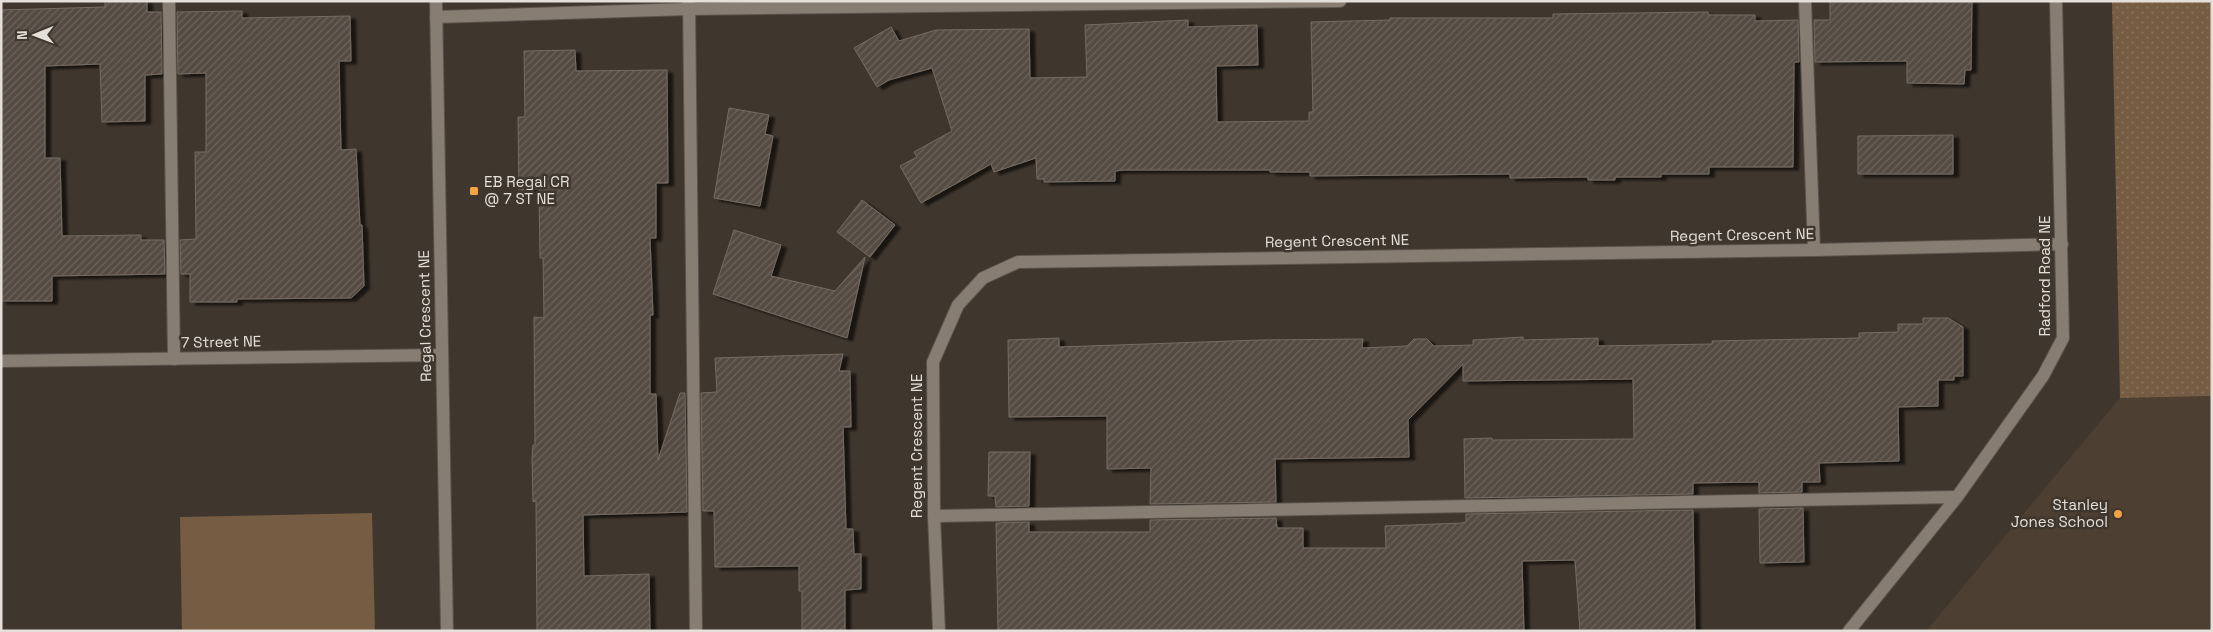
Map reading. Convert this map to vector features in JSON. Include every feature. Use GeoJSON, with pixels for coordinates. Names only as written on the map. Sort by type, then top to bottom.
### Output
{"type":"FeatureCollection","features":[{"type":"Feature","properties":{"kind":"street"},"geometry":{"type":"LineString","coordinates":[[169,1],[174,359]]}},
{"type":"Feature","properties":{"kind":"street","name":"Regal Crescent NE"},"geometry":{"type":"LineString","coordinates":[[436,1],[447,631]]}},
{"type":"Feature","properties":{"kind":"street"},"geometry":{"type":"LineString","coordinates":[[436,17],[689,5],[1340,1]]}},
{"type":"Feature","properties":{"kind":"street"},"geometry":{"type":"LineString","coordinates":[[1805,1],[1814,250]]}},
{"type":"Feature","properties":{"kind":"street","name":"Radford Road NE"},"geometry":{"type":"LineString","coordinates":[[1849,631],[1957,497],[2043,376],[2063,338],[2056,1]]}},
{"type":"Feature","properties":{"kind":"street"},"geometry":{"type":"LineString","coordinates":[[689,5],[696,631]]}},
{"type":"Feature","properties":{"kind":"street","name":"Regent Crescent NE"},"geometry":{"type":"LineString","coordinates":[[939,631],[934,516],[933,362],[958,305],[983,278],[1018,262],[1814,250],[2062,244]]}},
{"type":"Feature","properties":{"kind":"street","name":"7 Street NE"},"geometry":{"type":"LineString","coordinates":[[1,361],[442,355]]}},
{"type":"Feature","properties":{"kind":"street"},"geometry":{"type":"LineString","coordinates":[[934,516],[1957,497]]}},
{"type":"Feature","properties":{"kind":"shaded area"},"geometry":{"type":"Polygon","coordinates":[[[2112,1],[2212,1],[2212,396],[2120,398],[2112,1]]]}},
{"type":"Feature","properties":{"kind":"shaded area","name":"Stanley Jones School"},"geometry":{"type":"Polygon","coordinates":[[[2212,396],[2212,631],[1926,631],[2120,398],[2212,396]]]}},
{"type":"Feature","properties":{"kind":"shaded area"},"geometry":{"type":"Polygon","coordinates":[[[372,513],[375,631],[182,631],[180,517],[372,513]]]}},
{"type":"Feature","properties":{"kind":"building"},"geometry":{"type":"Polygon","coordinates":[[[105,1],[147,1],[147,12],[161,12],[162,74],[145,75],[145,121],[102,122],[100,64],[45,66],[45,158],[60,158],[62,236],[141,235],[141,240],[164,240],[165,274],[52,276],[52,301],[1,301],[1,10],[105,7],[105,1]]]}},
{"type":"Feature","properties":{"kind":"building"},"geometry":{"type":"Polygon","coordinates":[[[1830,1],[1972,1],[1971,70],[1965,70],[1964,84],[1907,83],[1907,61],[1815,62],[1814,20],[1830,20],[1830,1]]]}},
{"type":"Feature","properties":{"kind":"building"},"geometry":{"type":"Polygon","coordinates":[[[242,11],[242,18],[350,16],[351,61],[339,61],[341,150],[356,149],[360,225],[362,225],[364,286],[351,298],[237,299],[237,302],[190,302],[190,274],[181,274],[180,240],[196,239],[195,152],[206,152],[206,73],[178,74],[177,12],[242,11]]]}},
{"type":"Feature","properties":{"kind":"building"},"geometry":{"type":"Polygon","coordinates":[[[1708,12],[1708,15],[1755,15],[1755,21],[1798,20],[1799,62],[1794,62],[1793,167],[1709,167],[1709,174],[1661,174],[1661,177],[1615,177],[1615,180],[1588,180],[1588,177],[1510,178],[1510,174],[1310,176],[1310,172],[1270,172],[1270,170],[1123,170],[1115,171],[1115,181],[1044,182],[1044,179],[1037,179],[1036,158],[994,172],[991,164],[921,203],[900,166],[917,157],[914,152],[952,131],[932,68],[889,80],[877,87],[854,48],[891,27],[899,41],[936,30],[1029,29],[1030,78],[1087,77],[1085,25],[1188,20],[1188,27],[1257,25],[1258,65],[1216,66],[1217,122],[1309,121],[1309,112],[1313,112],[1311,22],[1390,20],[1390,18],[1553,18],[1553,14],[1708,12]]]}},
{"type":"Feature","properties":{"kind":"building"},"geometry":{"type":"Polygon","coordinates":[[[575,50],[576,71],[667,70],[668,183],[656,183],[656,238],[650,238],[653,315],[650,315],[650,394],[656,394],[658,460],[680,393],[685,393],[687,512],[583,515],[584,576],[649,574],[650,631],[537,631],[536,501],[533,502],[532,457],[533,445],[535,445],[534,317],[544,318],[543,258],[540,258],[539,189],[519,190],[518,117],[525,117],[524,51],[575,50]]]}},
{"type":"Feature","properties":{"kind":"building"},"geometry":{"type":"Polygon","coordinates":[[[729,108],[769,115],[765,134],[773,136],[760,206],[714,198],[729,108]]]}},
{"type":"Feature","properties":{"kind":"building"},"geometry":{"type":"Polygon","coordinates":[[[1953,135],[1953,174],[1858,174],[1858,136],[1953,135]]]}},
{"type":"Feature","properties":{"kind":"building"},"geometry":{"type":"Polygon","coordinates":[[[862,200],[895,225],[870,257],[837,232],[862,200]]]}},
{"type":"Feature","properties":{"kind":"building"},"geometry":{"type":"Polygon","coordinates":[[[734,230],[781,245],[771,276],[835,291],[865,257],[847,338],[713,294],[734,230]]]}},
{"type":"Feature","properties":{"kind":"building"},"geometry":{"type":"Polygon","coordinates":[[[1923,318],[1948,318],[1963,327],[1963,376],[1954,376],[1954,380],[1938,380],[1938,406],[1898,407],[1899,461],[1819,463],[1820,482],[1802,482],[1802,492],[1759,493],[1759,482],[1693,483],[1693,494],[1465,498],[1464,439],[1634,439],[1633,379],[1463,381],[1463,364],[1408,420],[1409,457],[1275,459],[1276,502],[1150,504],[1151,468],[1107,469],[1107,416],[1009,417],[1008,340],[1059,338],[1059,347],[1261,340],[1363,339],[1362,348],[1407,346],[1414,339],[1427,339],[1434,346],[1473,345],[1473,340],[1523,337],[1523,340],[1598,338],[1598,346],[1712,344],[1712,341],[1859,338],[1859,333],[1898,332],[1898,324],[1923,324],[1923,318]]]}},
{"type":"Feature","properties":{"kind":"building"},"geometry":{"type":"Polygon","coordinates":[[[843,354],[839,371],[850,371],[851,427],[843,427],[846,529],[853,529],[854,554],[861,554],[861,589],[845,590],[845,631],[802,631],[802,591],[799,591],[799,566],[715,567],[714,511],[703,511],[701,393],[717,392],[715,358],[843,354]]]}},
{"type":"Feature","properties":{"kind":"building"},"geometry":{"type":"Polygon","coordinates":[[[989,452],[1030,452],[1029,506],[996,507],[995,496],[988,496],[989,452]]]}},
{"type":"Feature","properties":{"kind":"building"},"geometry":{"type":"Polygon","coordinates":[[[1803,508],[1804,562],[1760,563],[1759,509],[1803,508]]]}},
{"type":"Feature","properties":{"kind":"building"},"geometry":{"type":"Polygon","coordinates":[[[1693,510],[1695,631],[1580,631],[1575,560],[1522,561],[1524,631],[998,631],[996,523],[1029,522],[1029,532],[1150,532],[1150,520],[1276,518],[1277,528],[1303,528],[1303,548],[1386,548],[1385,526],[1462,523],[1466,522],[1466,514],[1693,510]]]}},
{"type":"Feature","properties":{"kind":"place","name":"EB Regal CR @ 7 ST NE"},"geometry":{"type":"Point","coordinates":[474,191]}},
{"type":"Feature","properties":{"kind":"place","name":"Stanley Jones School"},"geometry":{"type":"Point","coordinates":[2118,514]}}]}
